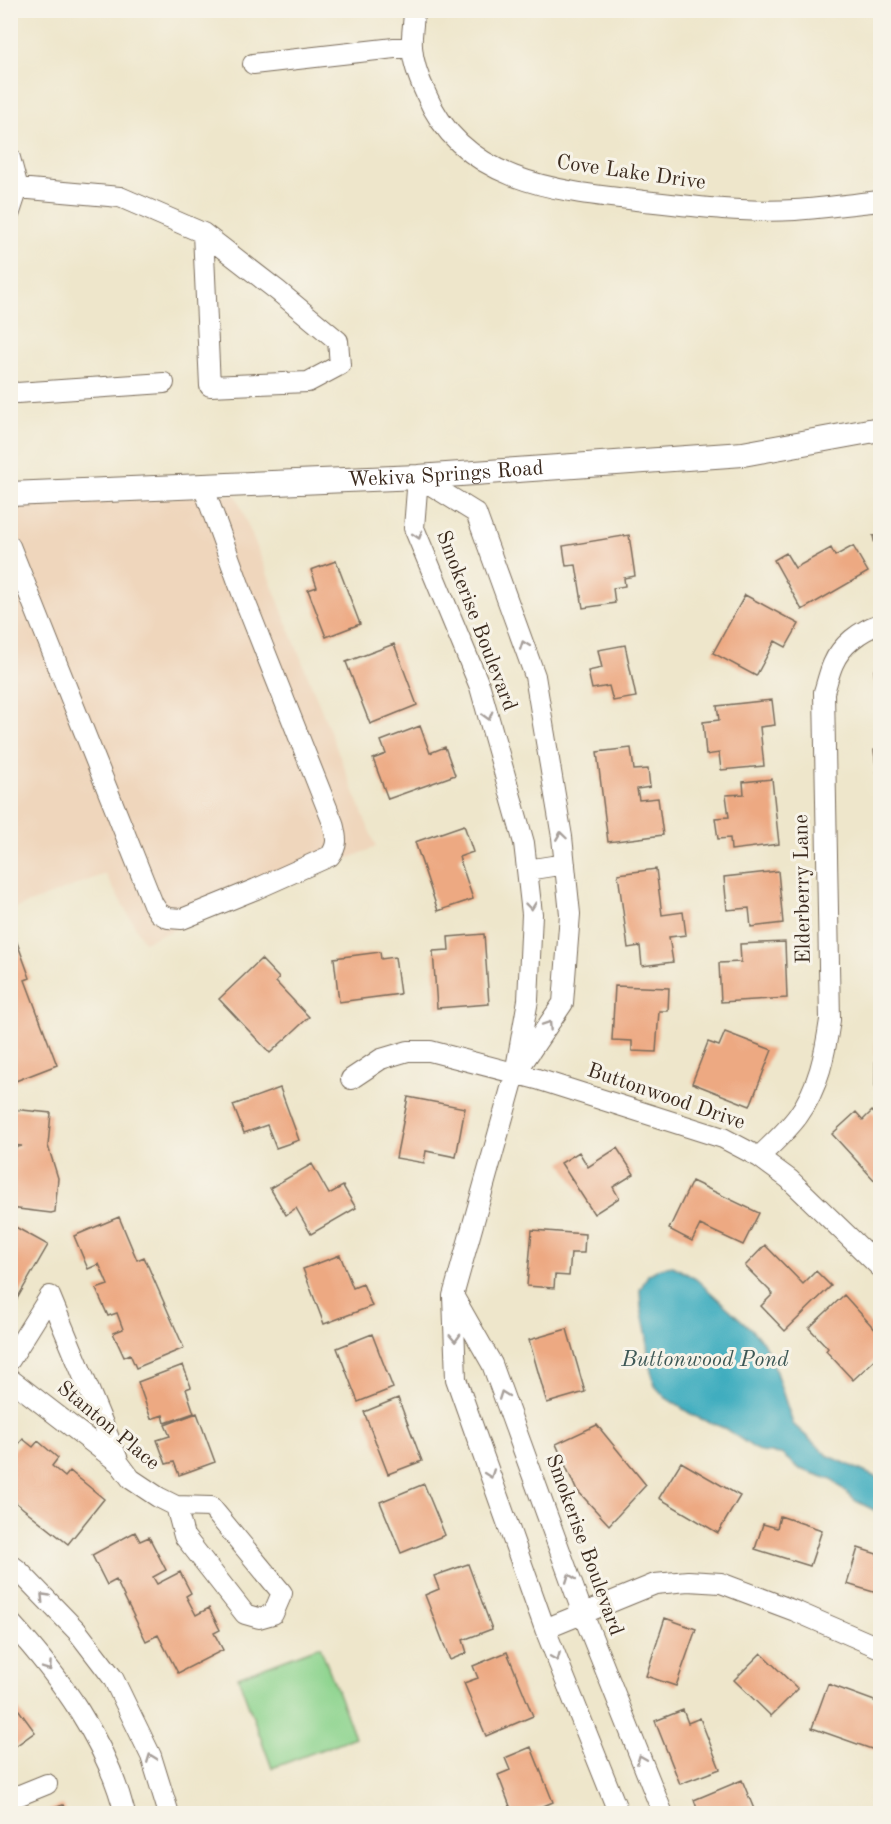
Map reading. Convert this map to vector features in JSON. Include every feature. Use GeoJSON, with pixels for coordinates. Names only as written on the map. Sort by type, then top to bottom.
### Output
{"type":"FeatureCollection","features":[{"type":"Feature","properties":{"kind":"main road","name":"Wekiva Springs Road"},"geometry":{"type":"LineString","coordinates":[[10,495],[418,477],[743,454],[880,429]]}},
{"type":"Feature","properties":{"kind":"street","name":"Cove Lake Drive"},"geometry":{"type":"LineString","coordinates":[[414,10],[412,46],[417,75],[433,112],[457,142],[490,167],[519,179],[573,193],[712,209],[793,210],[880,201]]}},
{"type":"Feature","properties":{"kind":"street"},"geometry":{"type":"LineString","coordinates":[[253,64],[412,46]]}},
{"type":"Feature","properties":{"kind":"street"},"geometry":{"type":"LineString","coordinates":[[10,158],[18,189],[10,212]]}},
{"type":"Feature","properties":{"kind":"street"},"geometry":{"type":"LineString","coordinates":[[18,189],[120,196],[203,233],[338,341],[340,365],[308,382],[210,386],[203,233]]}},
{"type":"Feature","properties":{"kind":"street"},"geometry":{"type":"LineString","coordinates":[[10,391],[17,393],[164,383]]}},
{"type":"Feature","properties":{"kind":"street","name":"Smokerise Boulevard"},"geometry":{"type":"LineString","coordinates":[[515,1074],[563,1003],[570,914],[562,837],[535,676],[476,513],[418,477],[414,528],[480,687],[524,843],[532,914],[528,1000],[515,1074],[453,1296],[456,1379],[545,1629],[619,1814]]}},
{"type":"Feature","properties":{"kind":"street"},"geometry":{"type":"LineString","coordinates":[[10,546],[153,904],[159,913],[168,918],[182,919],[330,856],[335,849],[336,837],[333,823],[245,601],[203,486]]}},
{"type":"Feature","properties":{"kind":"street","name":"Elderberry Lane"},"geometry":{"type":"LineString","coordinates":[[759,1157],[797,1117],[813,1092],[824,1059],[830,1020],[824,692],[833,663],[846,645],[868,628],[880,624]]}},
{"type":"Feature","properties":{"kind":"street"},"geometry":{"type":"LineString","coordinates":[[527,870],[565,864]]}},
{"type":"Feature","properties":{"kind":"street","name":"Buttonwood Drive"},"geometry":{"type":"LineString","coordinates":[[351,1079],[381,1059],[408,1051],[430,1051],[537,1079],[723,1138],[759,1157],[789,1179],[880,1267]]}},
{"type":"Feature","properties":{"kind":"street"},"geometry":{"type":"LineString","coordinates":[[10,1360],[50,1296],[119,1463]]}},
{"type":"Feature","properties":{"kind":"street","name":"Smokerise Boulevard"},"geometry":{"type":"LineString","coordinates":[[453,1296],[492,1364],[583,1614],[663,1814]]}},
{"type":"Feature","properties":{"kind":"street","name":"Stanton Place"},"geometry":{"type":"LineString","coordinates":[[10,1379],[119,1463],[131,1479],[176,1506]]}},
{"type":"Feature","properties":{"kind":"street"},"geometry":{"type":"LineString","coordinates":[[176,1506],[212,1507],[282,1593],[273,1614],[259,1618],[245,1614],[184,1536],[176,1506]]}},
{"type":"Feature","properties":{"kind":"street"},"geometry":{"type":"LineString","coordinates":[[10,1564],[77,1631],[113,1677],[152,1756],[169,1814]]}},
{"type":"Feature","properties":{"kind":"street"},"geometry":{"type":"LineString","coordinates":[[545,1629],[655,1584],[688,1581],[721,1583],[795,1611],[880,1648]]}},
{"type":"Feature","properties":{"kind":"street"},"geometry":{"type":"LineString","coordinates":[[10,1623],[42,1658],[81,1714],[104,1755],[124,1814]]}},
{"type":"Feature","properties":{"kind":"street"},"geometry":{"type":"LineString","coordinates":[[10,1799],[48,1784]]}},
{"type":"Feature","properties":{"kind":"shaded area"},"geometry":{"type":"Polygon","coordinates":[[[236,495],[376,847],[144,942],[105,874],[11,910],[10,505],[236,495]]]}},
{"type":"Feature","properties":{"kind":"green space"},"geometry":{"type":"Polygon","coordinates":[[[320,1646],[355,1737],[272,1768],[238,1677],[320,1646]]]}},
{"type":"Feature","properties":{"kind":"water","name":"Buttonwood Pond"},"geometry":{"type":"Polygon","coordinates":[[[673,1266],[696,1279],[763,1342],[772,1360],[793,1424],[827,1455],[880,1479],[880,1513],[856,1501],[832,1480],[800,1469],[781,1454],[760,1452],[724,1428],[694,1416],[666,1398],[655,1386],[648,1360],[640,1290],[648,1275],[660,1268],[673,1266]]]}},
{"type":"Feature","properties":{"kind":"building"},"geometry":{"type":"Polygon","coordinates":[[[629,535],[635,576],[624,578],[625,586],[613,588],[615,603],[583,608],[576,565],[566,566],[563,546],[629,535]]]}},
{"type":"Feature","properties":{"kind":"building"},"geometry":{"type":"Polygon","coordinates":[[[880,535],[880,566],[873,536],[880,535]]]}},
{"type":"Feature","properties":{"kind":"building"},"geometry":{"type":"Polygon","coordinates":[[[853,546],[868,572],[802,610],[774,560],[786,553],[795,568],[831,548],[835,556],[853,546]]]}},
{"type":"Feature","properties":{"kind":"building"},"geometry":{"type":"Polygon","coordinates":[[[336,561],[360,624],[326,637],[308,590],[317,587],[311,570],[336,561]]]}},
{"type":"Feature","properties":{"kind":"building"},"geometry":{"type":"Polygon","coordinates":[[[745,595],[799,624],[786,647],[775,641],[756,676],[713,653],[745,595]]]}},
{"type":"Feature","properties":{"kind":"building"},"geometry":{"type":"Polygon","coordinates":[[[394,644],[417,705],[370,724],[346,662],[394,644]]]}},
{"type":"Feature","properties":{"kind":"building"},"geometry":{"type":"Polygon","coordinates":[[[625,645],[636,697],[613,701],[609,686],[592,689],[588,671],[602,668],[598,650],[625,645]]]}},
{"type":"Feature","properties":{"kind":"building"},"geometry":{"type":"Polygon","coordinates":[[[880,669],[880,720],[879,720],[874,670],[880,669]]]}},
{"type":"Feature","properties":{"kind":"building"},"geometry":{"type":"Polygon","coordinates":[[[772,700],[775,725],[760,727],[764,766],[721,770],[719,753],[706,755],[703,722],[719,720],[717,706],[772,700]]]}},
{"type":"Feature","properties":{"kind":"building"},"geometry":{"type":"Polygon","coordinates":[[[420,726],[430,753],[445,747],[455,775],[388,799],[373,759],[386,754],[381,741],[420,726]]]}},
{"type":"Feature","properties":{"kind":"building"},"geometry":{"type":"Polygon","coordinates":[[[631,748],[634,770],[648,769],[650,787],[637,789],[639,800],[658,798],[663,835],[608,842],[597,752],[631,748]]]}},
{"type":"Feature","properties":{"kind":"building"},"geometry":{"type":"Polygon","coordinates":[[[880,749],[880,775],[877,775],[874,750],[880,749]]]}},
{"type":"Feature","properties":{"kind":"building"},"geometry":{"type":"Polygon","coordinates":[[[772,779],[779,844],[731,850],[730,838],[718,839],[715,818],[729,817],[726,795],[744,794],[743,782],[772,779]]]}},
{"type":"Feature","properties":{"kind":"building"},"geometry":{"type":"Polygon","coordinates":[[[464,825],[473,852],[459,857],[473,899],[438,911],[415,842],[464,825]]]}},
{"type":"Feature","properties":{"kind":"building"},"geometry":{"type":"Polygon","coordinates":[[[656,869],[662,915],[683,912],[686,935],[669,937],[673,962],[642,966],[640,946],[628,948],[618,874],[656,869]]]}},
{"type":"Feature","properties":{"kind":"building"},"geometry":{"type":"Polygon","coordinates":[[[778,871],[783,923],[751,927],[749,908],[727,910],[724,877],[778,871]]]}},
{"type":"Feature","properties":{"kind":"building"},"geometry":{"type":"Polygon","coordinates":[[[11,926],[30,978],[25,980],[57,1065],[13,1082],[10,1076],[11,926]]]}},
{"type":"Feature","properties":{"kind":"building"},"geometry":{"type":"Polygon","coordinates":[[[876,929],[880,929],[879,973],[876,929]]]}},
{"type":"Feature","properties":{"kind":"building"},"geometry":{"type":"Polygon","coordinates":[[[484,934],[489,1004],[437,1008],[433,951],[449,950],[448,937],[484,934]]]}},
{"type":"Feature","properties":{"kind":"building"},"geometry":{"type":"Polygon","coordinates":[[[785,942],[787,998],[721,1002],[719,963],[741,962],[740,944],[785,942]]]}},
{"type":"Feature","properties":{"kind":"building"},"geometry":{"type":"Polygon","coordinates":[[[380,952],[381,959],[395,957],[400,994],[339,1002],[334,958],[380,952]]]}},
{"type":"Feature","properties":{"kind":"building"},"geometry":{"type":"Polygon","coordinates":[[[261,959],[279,978],[276,982],[309,1017],[270,1053],[219,999],[261,959]]]}},
{"type":"Feature","properties":{"kind":"building"},"geometry":{"type":"Polygon","coordinates":[[[615,986],[669,988],[668,1011],[659,1011],[656,1052],[632,1051],[632,1041],[612,1040],[615,986]]]}},
{"type":"Feature","properties":{"kind":"building"},"geometry":{"type":"Polygon","coordinates":[[[876,1015],[880,1016],[880,1087],[875,1086],[876,1015]]]}},
{"type":"Feature","properties":{"kind":"building"},"geometry":{"type":"Polygon","coordinates":[[[725,1032],[772,1050],[750,1106],[692,1083],[708,1042],[719,1046],[725,1032]]]}},
{"type":"Feature","properties":{"kind":"building"},"geometry":{"type":"Polygon","coordinates":[[[280,1088],[299,1140],[276,1148],[267,1125],[244,1133],[233,1105],[280,1088]]]}},
{"type":"Feature","properties":{"kind":"building"},"geometry":{"type":"Polygon","coordinates":[[[408,1097],[465,1108],[456,1157],[426,1151],[424,1163],[396,1158],[408,1097]]]}},
{"type":"Feature","properties":{"kind":"building"},"geometry":{"type":"Polygon","coordinates":[[[12,1109],[51,1113],[48,1146],[58,1178],[55,1212],[10,1208],[10,1149],[22,1146],[10,1145],[10,1131],[14,1130],[10,1119],[12,1109]]]}},
{"type":"Feature","properties":{"kind":"building"},"geometry":{"type":"Polygon","coordinates":[[[872,1111],[880,1120],[880,1180],[877,1183],[832,1134],[856,1112],[863,1120],[872,1111]]]}},
{"type":"Feature","properties":{"kind":"building"},"geometry":{"type":"Polygon","coordinates":[[[617,1148],[634,1174],[613,1187],[619,1198],[594,1214],[561,1163],[579,1152],[588,1167],[617,1148]]]}},
{"type":"Feature","properties":{"kind":"building"},"geometry":{"type":"Polygon","coordinates":[[[312,1164],[329,1194],[343,1186],[356,1208],[311,1234],[296,1208],[286,1215],[270,1188],[312,1164]]]}},
{"type":"Feature","properties":{"kind":"building"},"geometry":{"type":"Polygon","coordinates":[[[692,1181],[759,1213],[743,1245],[700,1225],[692,1241],[669,1229],[692,1181]]]}},
{"type":"Feature","properties":{"kind":"building"},"geometry":{"type":"Polygon","coordinates":[[[119,1217],[137,1260],[144,1257],[184,1348],[136,1368],[130,1354],[124,1357],[113,1333],[123,1329],[117,1313],[108,1316],[96,1289],[108,1285],[99,1264],[88,1269],[74,1236],[119,1217]]]}},
{"type":"Feature","properties":{"kind":"building"},"geometry":{"type":"Polygon","coordinates":[[[10,1224],[48,1245],[10,1311],[10,1224]]]}},
{"type":"Feature","properties":{"kind":"building"},"geometry":{"type":"Polygon","coordinates":[[[532,1230],[585,1234],[584,1253],[571,1253],[569,1276],[555,1275],[554,1288],[527,1286],[532,1230]]]}},
{"type":"Feature","properties":{"kind":"building"},"geometry":{"type":"Polygon","coordinates":[[[765,1245],[803,1284],[816,1271],[831,1286],[785,1331],[761,1306],[773,1294],[745,1266],[765,1245]]]}},
{"type":"Feature","properties":{"kind":"building"},"geometry":{"type":"Polygon","coordinates":[[[340,1255],[353,1288],[363,1284],[372,1306],[324,1324],[303,1269],[340,1255]]]}},
{"type":"Feature","properties":{"kind":"building"},"geometry":{"type":"Polygon","coordinates":[[[844,1295],[880,1335],[880,1355],[853,1380],[826,1351],[828,1348],[809,1328],[844,1295]]]}},
{"type":"Feature","properties":{"kind":"building"},"geometry":{"type":"Polygon","coordinates":[[[567,1329],[585,1392],[547,1403],[529,1340],[567,1329]]]}},
{"type":"Feature","properties":{"kind":"building"},"geometry":{"type":"Polygon","coordinates":[[[372,1334],[393,1388],[358,1402],[337,1348],[372,1334]]]}},
{"type":"Feature","properties":{"kind":"building"},"geometry":{"type":"Polygon","coordinates":[[[183,1365],[191,1387],[186,1389],[194,1413],[165,1423],[163,1415],[151,1419],[138,1382],[183,1365]]]}},
{"type":"Feature","properties":{"kind":"building"},"geometry":{"type":"Polygon","coordinates":[[[398,1398],[422,1461],[388,1474],[364,1412],[398,1398]]]}},
{"type":"Feature","properties":{"kind":"building"},"geometry":{"type":"Polygon","coordinates":[[[197,1413],[215,1462],[179,1475],[174,1462],[166,1464],[157,1440],[170,1436],[165,1425],[197,1413]]]}},
{"type":"Feature","properties":{"kind":"building"},"geometry":{"type":"Polygon","coordinates":[[[597,1425],[646,1485],[609,1525],[576,1489],[556,1444],[597,1425]]]}},
{"type":"Feature","properties":{"kind":"building"},"geometry":{"type":"Polygon","coordinates":[[[23,1439],[33,1447],[38,1441],[58,1458],[52,1466],[65,1477],[70,1471],[104,1499],[68,1544],[10,1498],[10,1454],[23,1439]]]}},
{"type":"Feature","properties":{"kind":"building"},"geometry":{"type":"Polygon","coordinates":[[[681,1462],[740,1496],[718,1533],[659,1498],[681,1462]]]}},
{"type":"Feature","properties":{"kind":"building"},"geometry":{"type":"Polygon","coordinates":[[[424,1484],[445,1535],[401,1553],[380,1502],[424,1484]]]}},
{"type":"Feature","properties":{"kind":"building"},"geometry":{"type":"Polygon","coordinates":[[[780,1516],[822,1530],[810,1566],[755,1549],[763,1524],[777,1528],[780,1516]]]}},
{"type":"Feature","properties":{"kind":"building"},"geometry":{"type":"Polygon","coordinates":[[[135,1532],[140,1541],[149,1537],[166,1570],[153,1577],[157,1584],[180,1572],[191,1593],[186,1596],[196,1615],[209,1608],[220,1630],[214,1633],[223,1650],[178,1673],[158,1635],[146,1641],[116,1580],[107,1585],[92,1555],[135,1532]]]}},
{"type":"Feature","properties":{"kind":"building"},"geometry":{"type":"Polygon","coordinates":[[[858,1548],[880,1555],[880,1594],[847,1584],[858,1548]]]}},
{"type":"Feature","properties":{"kind":"building"},"geometry":{"type":"Polygon","coordinates":[[[468,1564],[492,1629],[463,1640],[467,1653],[450,1660],[425,1595],[439,1589],[434,1576],[468,1564]]]}},
{"type":"Feature","properties":{"kind":"building"},"geometry":{"type":"Polygon","coordinates":[[[665,1618],[696,1629],[676,1686],[646,1676],[665,1618]]]}},
{"type":"Feature","properties":{"kind":"building"},"geometry":{"type":"Polygon","coordinates":[[[507,1652],[533,1716],[486,1736],[464,1683],[478,1678],[473,1666],[507,1652]]]}},
{"type":"Feature","properties":{"kind":"building"},"geometry":{"type":"Polygon","coordinates":[[[761,1653],[798,1689],[771,1716],[734,1680],[761,1653]]]}},
{"type":"Feature","properties":{"kind":"building"},"geometry":{"type":"Polygon","coordinates":[[[828,1684],[880,1703],[880,1752],[812,1728],[828,1684]]]}},
{"type":"Feature","properties":{"kind":"building"},"geometry":{"type":"Polygon","coordinates":[[[10,1698],[35,1732],[10,1750],[10,1698]]]}},
{"type":"Feature","properties":{"kind":"building"},"geometry":{"type":"Polygon","coordinates":[[[683,1710],[688,1723],[700,1718],[720,1769],[680,1784],[655,1721],[683,1710]]]}},
{"type":"Feature","properties":{"kind":"building"},"geometry":{"type":"Polygon","coordinates":[[[531,1747],[553,1802],[525,1814],[513,1814],[498,1775],[510,1770],[505,1758],[531,1747]]]}},
{"type":"Feature","properties":{"kind":"building"},"geometry":{"type":"Polygon","coordinates":[[[742,1780],[756,1814],[699,1814],[694,1800],[742,1780]]]}},
{"type":"Feature","properties":{"kind":"building"},"geometry":{"type":"Polygon","coordinates":[[[63,1805],[67,1814],[41,1814],[41,1813],[63,1805]]]}},
{"type":"Feature","properties":{"kind":"building"},"geometry":{"type":"Polygon","coordinates":[[[367,1808],[367,1814],[324,1814],[324,1812],[367,1808]]]}}]}
